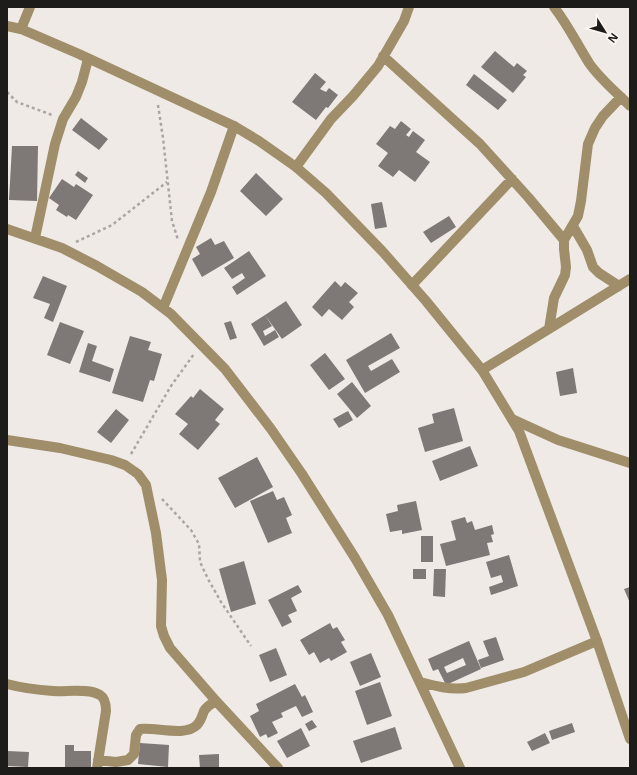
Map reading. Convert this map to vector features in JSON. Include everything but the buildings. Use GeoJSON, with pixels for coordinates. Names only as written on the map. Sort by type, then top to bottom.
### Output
{"type":"FeatureCollection","features":[{"type":"Feature","properties":{"kind":"street"},"geometry":{"type":"LineString","coordinates":[[21,29],[30,7]]}},
{"type":"Feature","properties":{"kind":"street"},"geometry":{"type":"LineString","coordinates":[[296,167],[331,119],[370,76],[384,56],[404,21],[409,7]]}},
{"type":"Feature","properties":{"kind":"street"},"geometry":{"type":"LineString","coordinates":[[554,7],[565,21],[590,64],[630,106]]}},
{"type":"Feature","properties":{"kind":"street"},"geometry":{"type":"LineString","coordinates":[[7,26],[21,29],[154,89],[234,126],[259,141],[296,167],[326,193],[383,252],[412,285],[482,370],[519,431],[597,641],[630,739]]}},
{"type":"Feature","properties":{"kind":"street"},"geometry":{"type":"LineString","coordinates":[[384,56],[474,139],[512,179],[564,240]]}},
{"type":"Feature","properties":{"kind":"street"},"geometry":{"type":"LineString","coordinates":[[35,238],[55,144],[63,119],[76,97],[82,82],[88,59]]}},
{"type":"Feature","properties":{"kind":"street"},"geometry":{"type":"LineString","coordinates":[[549,329],[554,298],[565,275],[566,267],[564,240],[578,216],[588,144],[594,128],[621,97]]}},
{"type":"Feature","properties":{"kind":"street"},"geometry":{"type":"LineString","coordinates":[[163,308],[211,192],[234,126]]}},
{"type":"Feature","properties":{"kind":"street"},"geometry":{"type":"LineString","coordinates":[[412,285],[512,179]]}},
{"type":"Feature","properties":{"kind":"street"},"geometry":{"type":"LineString","coordinates":[[573,226],[587,250],[593,267],[599,273],[619,286]]}},
{"type":"Feature","properties":{"kind":"street"},"geometry":{"type":"LineString","coordinates":[[7,229],[62,248],[142,292],[171,314],[225,369],[271,429],[302,474],[355,558],[388,615],[460,768]]}},
{"type":"Feature","properties":{"kind":"street"},"geometry":{"type":"LineString","coordinates":[[482,370],[630,278]]}},
{"type":"Feature","properties":{"kind":"street"},"geometry":{"type":"LineString","coordinates":[[512,419],[558,440],[630,463]]}},
{"type":"Feature","properties":{"kind":"street"},"geometry":{"type":"LineString","coordinates":[[7,440],[60,448],[111,460],[125,465],[138,474],[146,485],[152,507],[162,580],[161,626],[164,636],[170,648],[216,701],[278,768]]}},
{"type":"Feature","properties":{"kind":"street"},"geometry":{"type":"LineString","coordinates":[[420,682],[457,690],[466,688],[524,672],[597,641]]}},
{"type":"Feature","properties":{"kind":"street"},"geometry":{"type":"LineString","coordinates":[[7,684],[53,691],[92,692],[101,695],[106,704],[106,711],[97,764],[128,760],[134,754],[136,735],[140,729],[176,731],[188,730],[196,726],[200,722],[204,710],[216,701]]}},
{"type":"Feature","properties":{"kind":"path"},"geometry":{"type":"LineString","coordinates":[[154,89],[160,112],[172,222],[177,238],[185,255]]}},
{"type":"Feature","properties":{"kind":"path"},"geometry":{"type":"LineString","coordinates":[[7,92],[17,102],[63,119]]}},
{"type":"Feature","properties":{"kind":"path"},"geometry":{"type":"LineString","coordinates":[[62,248],[112,225],[167,182]]}},
{"type":"Feature","properties":{"kind":"path"},"geometry":{"type":"LineString","coordinates":[[125,465],[171,386],[201,344]]}},
{"type":"Feature","properties":{"kind":"path"},"geometry":{"type":"LineString","coordinates":[[146,485],[166,503],[191,530],[199,544],[200,562],[208,579],[251,646]]}}]}
